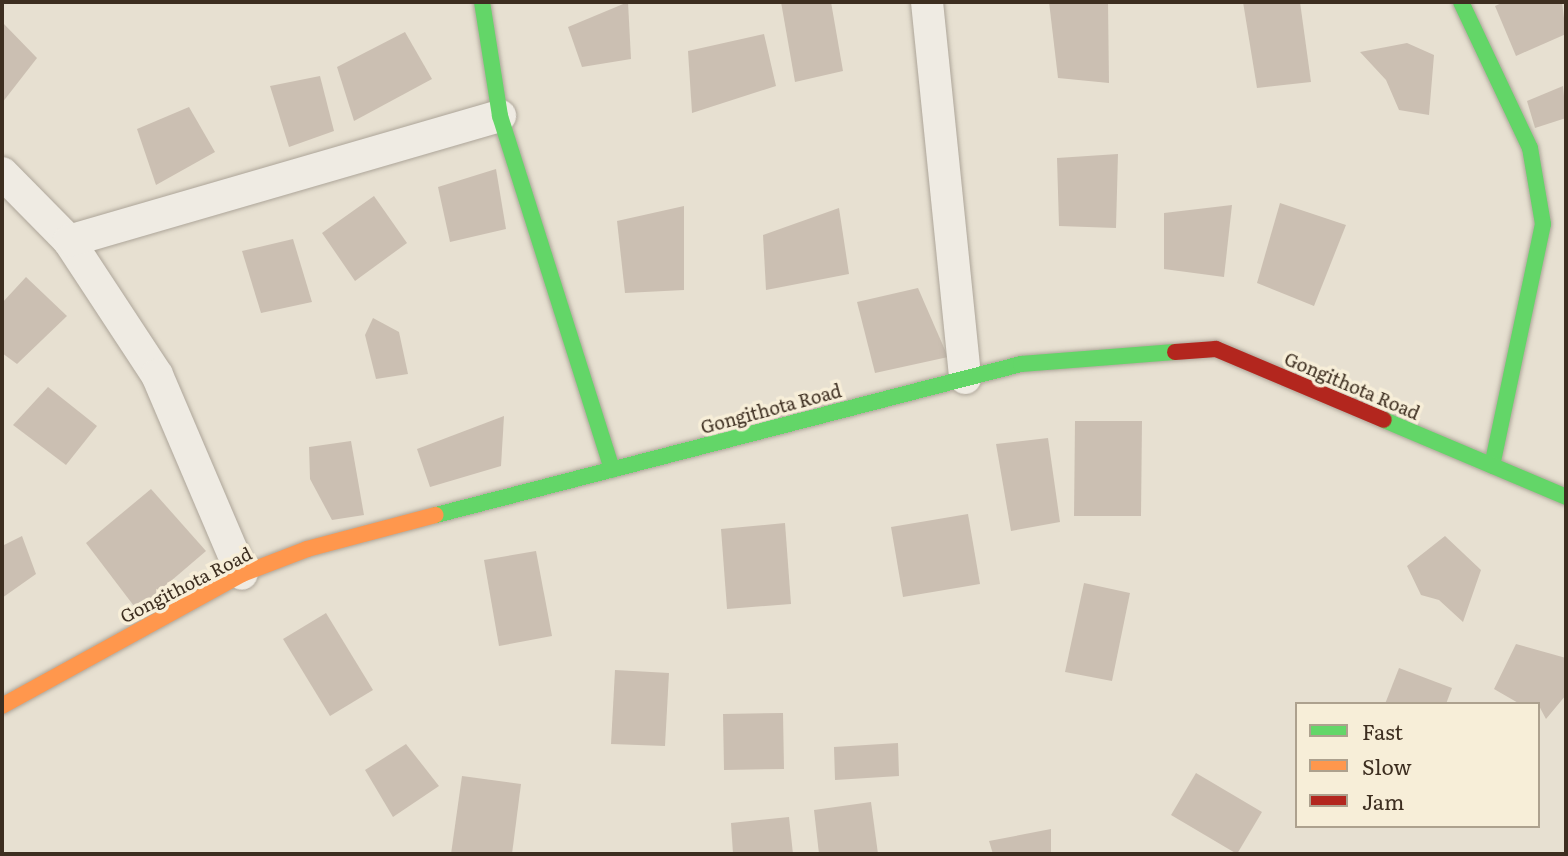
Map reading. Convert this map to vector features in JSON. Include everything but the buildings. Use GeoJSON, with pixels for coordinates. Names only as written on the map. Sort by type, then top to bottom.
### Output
{"type":"FeatureCollection","features":[{"type":"Feature","properties":{"kind":"street"},"geometry":{"type":"LineString","coordinates":[[482,2],[500,116],[612,470]]}},
{"type":"Feature","properties":{"kind":"street"},"geometry":{"type":"LineString","coordinates":[[927,2],[965,378]]}},
{"type":"Feature","properties":{"kind":"street"},"geometry":{"type":"LineString","coordinates":[[1461,2],[1530,148],[1543,224],[1492,466]]}},
{"type":"Feature","properties":{"kind":"street"},"geometry":{"type":"LineString","coordinates":[[69,241],[500,116]]}},
{"type":"Feature","properties":{"kind":"street"},"geometry":{"type":"LineString","coordinates":[[2,173],[69,241],[158,374],[242,574]]}},
{"type":"Feature","properties":{"kind":"street","name":"Gongithota Road"},"geometry":{"type":"LineString","coordinates":[[7,693],[242,574],[307,549],[1021,364],[1216,349],[1566,497]]}},
{"type":"Feature","properties":{"kind":"traffic: fast"},"geometry":{"type":"LineString","coordinates":[[482,2],[500,116],[612,470]]}},
{"type":"Feature","properties":{"kind":"traffic: fast"},"geometry":{"type":"LineString","coordinates":[[1461,2],[1530,148],[1543,224],[1492,466]]}},
{"type":"Feature","properties":{"kind":"traffic: fast"},"geometry":{"type":"LineString","coordinates":[[436,515],[1021,364],[1175,352]]}},
{"type":"Feature","properties":{"kind":"traffic: fast"},"geometry":{"type":"LineString","coordinates":[[1384,420],[1566,497]]}},
{"type":"Feature","properties":{"kind":"traffic: slow"},"geometry":{"type":"LineString","coordinates":[[2,706],[242,574],[307,549],[436,515]]}},
{"type":"Feature","properties":{"kind":"traffic: jam"},"geometry":{"type":"LineString","coordinates":[[1175,352],[1216,349],[1384,420]]}}]}
